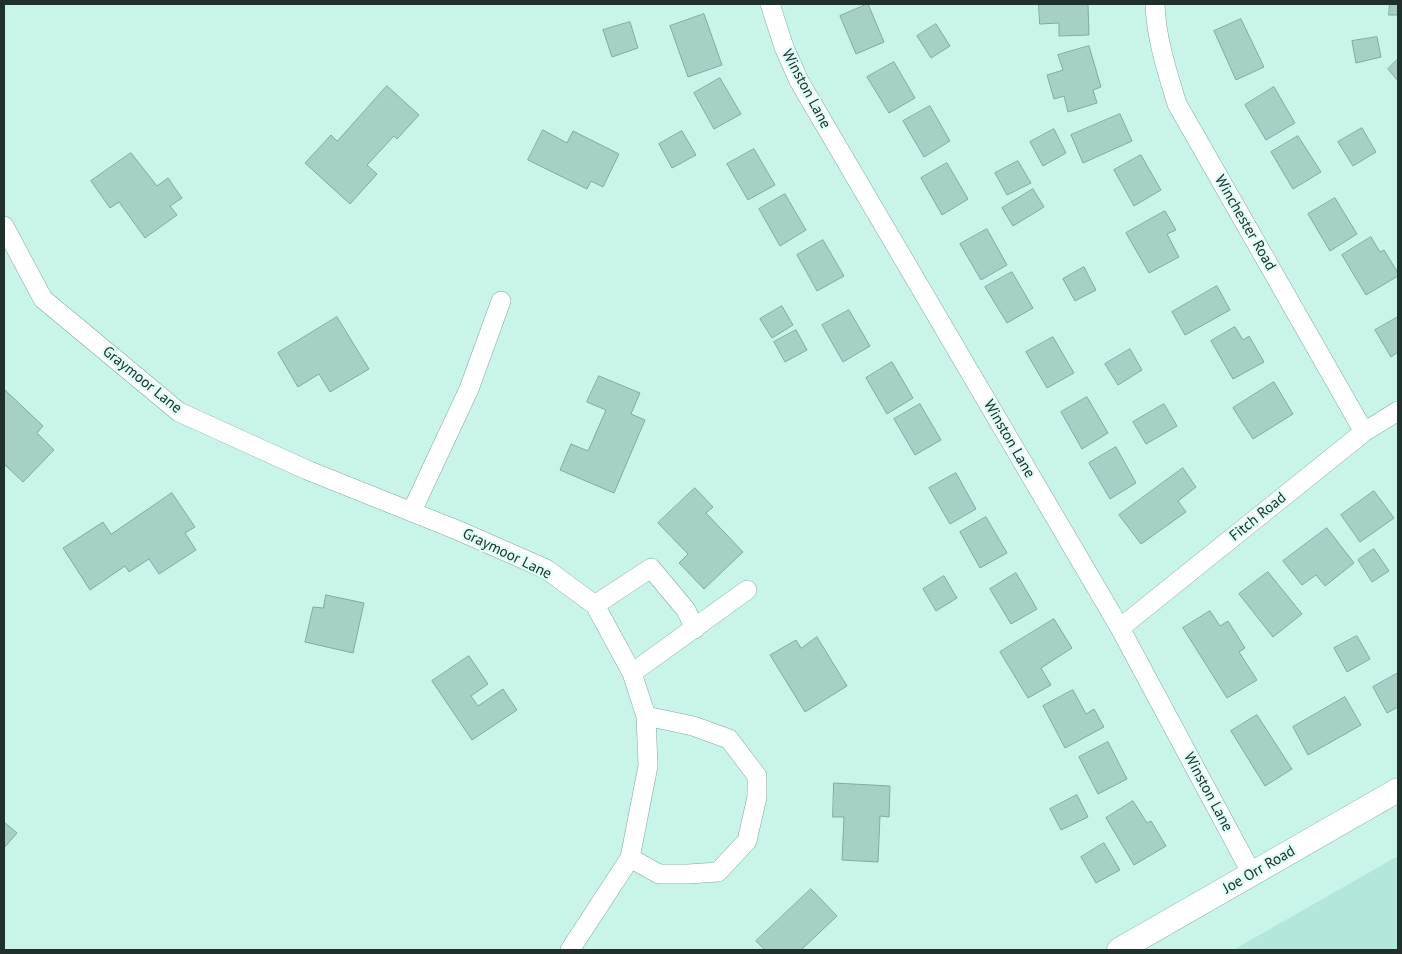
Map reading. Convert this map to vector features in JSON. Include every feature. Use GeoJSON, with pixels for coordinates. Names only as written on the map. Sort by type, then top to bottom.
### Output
{"type":"FeatureCollection","features":[{"type":"Feature","properties":{"kind":"street","name":"Winston Lane"},"geometry":{"type":"LineString","coordinates":[[770,4],[784,47],[799,80],[1120,628],[1252,874]]}},
{"type":"Feature","properties":{"kind":"street","name":"Winchester Road"},"geometry":{"type":"LineString","coordinates":[[1155,4],[1155,16],[1164,60],[1177,104],[1364,432]]}},
{"type":"Feature","properties":{"kind":"street","name":"Graymoor Lane"},"geometry":{"type":"LineString","coordinates":[[4,226],[43,299],[179,412],[307,470],[457,530],[546,569],[595,605],[632,673],[646,716],[648,766],[630,858],[570,950]]}},
{"type":"Feature","properties":{"kind":"street"},"geometry":{"type":"LineString","coordinates":[[412,512],[469,389],[501,301]]}},
{"type":"Feature","properties":{"kind":"street","name":"Fitch Road"},"geometry":{"type":"LineString","coordinates":[[1120,628],[1364,432],[1398,411]]}},
{"type":"Feature","properties":{"kind":"street"},"geometry":{"type":"LineString","coordinates":[[595,605],[650,568],[686,610],[695,629]]}},
{"type":"Feature","properties":{"kind":"street"},"geometry":{"type":"LineString","coordinates":[[632,673],[747,590]]}},
{"type":"Feature","properties":{"kind":"street"},"geometry":{"type":"LineString","coordinates":[[630,858],[659,874],[718,872],[747,841],[757,797],[757,776],[729,739],[694,726],[646,716]]}},
{"type":"Feature","properties":{"kind":"street","name":"Joe Orr Road"},"geometry":{"type":"LineString","coordinates":[[1119,950],[1398,790]]}},
{"type":"Feature","properties":{"kind":"shaded area"},"geometry":{"type":"Polygon","coordinates":[[[1398,856],[1398,950],[1233,950],[1398,856]]]}},
{"type":"Feature","properties":{"kind":"building"},"geometry":{"type":"Polygon","coordinates":[[[868,4],[884,42],[856,54],[840,16],[868,4]]]}},
{"type":"Feature","properties":{"kind":"building"},"geometry":{"type":"Polygon","coordinates":[[[1039,4],[1088,4],[1089,35],[1059,36],[1059,23],[1040,24],[1039,4]]]}},
{"type":"Feature","properties":{"kind":"building"},"geometry":{"type":"Polygon","coordinates":[[[1390,4],[1398,4],[1398,15],[1389,15],[1390,4]]]}},
{"type":"Feature","properties":{"kind":"building"},"geometry":{"type":"Polygon","coordinates":[[[704,14],[722,65],[688,77],[670,26],[704,14]]]}},
{"type":"Feature","properties":{"kind":"building"},"geometry":{"type":"Polygon","coordinates":[[[1241,19],[1264,67],[1236,80],[1214,31],[1241,19]]]}},
{"type":"Feature","properties":{"kind":"building"},"geometry":{"type":"Polygon","coordinates":[[[630,22],[638,48],[612,57],[603,30],[630,22]]]}},
{"type":"Feature","properties":{"kind":"building"},"geometry":{"type":"Polygon","coordinates":[[[936,24],[950,46],[931,58],[917,36],[936,24]]]}},
{"type":"Feature","properties":{"kind":"building"},"geometry":{"type":"Polygon","coordinates":[[[1377,37],[1381,57],[1356,63],[1352,41],[1377,37]]]}},
{"type":"Feature","properties":{"kind":"building"},"geometry":{"type":"Polygon","coordinates":[[[1089,46],[1101,87],[1093,90],[1097,103],[1068,112],[1064,96],[1054,99],[1047,75],[1063,70],[1058,55],[1089,46]]]}},
{"type":"Feature","properties":{"kind":"building"},"geometry":{"type":"Polygon","coordinates":[[[1398,59],[1398,81],[1388,69],[1398,59]]]}},
{"type":"Feature","properties":{"kind":"building"},"geometry":{"type":"Polygon","coordinates":[[[894,62],[915,98],[889,113],[867,77],[894,62]]]}},
{"type":"Feature","properties":{"kind":"building"},"geometry":{"type":"Polygon","coordinates":[[[720,78],[741,114],[714,129],[694,93],[720,78]]]}},
{"type":"Feature","properties":{"kind":"building"},"geometry":{"type":"Polygon","coordinates":[[[387,86],[419,115],[397,139],[394,136],[367,165],[377,174],[350,204],[305,163],[331,135],[337,141],[387,86]]]}},
{"type":"Feature","properties":{"kind":"building"},"geometry":{"type":"Polygon","coordinates":[[[1274,87],[1295,123],[1266,140],[1245,105],[1274,87]]]}},
{"type":"Feature","properties":{"kind":"building"},"geometry":{"type":"Polygon","coordinates":[[[930,106],[950,141],[924,157],[903,121],[930,106]]]}},
{"type":"Feature","properties":{"kind":"building"},"geometry":{"type":"Polygon","coordinates":[[[1120,114],[1132,141],[1083,163],[1071,135],[1120,114]]]}},
{"type":"Feature","properties":{"kind":"building"},"geometry":{"type":"Polygon","coordinates":[[[1362,128],[1376,152],[1353,166],[1338,142],[1362,128]]]}},
{"type":"Feature","properties":{"kind":"building"},"geometry":{"type":"Polygon","coordinates":[[[1054,129],[1066,153],[1043,166],[1030,142],[1054,129]]]}},
{"type":"Feature","properties":{"kind":"building"},"geometry":{"type":"Polygon","coordinates":[[[543,130],[567,143],[573,131],[619,154],[603,187],[591,181],[587,189],[528,160],[543,130]]]}},
{"type":"Feature","properties":{"kind":"building"},"geometry":{"type":"Polygon","coordinates":[[[682,131],[696,155],[672,168],[659,144],[682,131]]]}},
{"type":"Feature","properties":{"kind":"building"},"geometry":{"type":"Polygon","coordinates":[[[1298,136],[1321,172],[1293,189],[1271,152],[1298,136]]]}},
{"type":"Feature","properties":{"kind":"building"},"geometry":{"type":"Polygon","coordinates":[[[754,149],[775,185],[748,200],[727,164],[754,149]]]}},
{"type":"Feature","properties":{"kind":"building"},"geometry":{"type":"Polygon","coordinates":[[[131,153],[157,186],[168,178],[182,198],[170,206],[177,215],[145,238],[119,202],[110,208],[91,181],[131,153]]]}},
{"type":"Feature","properties":{"kind":"building"},"geometry":{"type":"Polygon","coordinates":[[[1141,155],[1161,190],[1134,206],[1114,170],[1141,155]]]}},
{"type":"Feature","properties":{"kind":"building"},"geometry":{"type":"Polygon","coordinates":[[[1018,161],[1031,183],[1007,195],[995,173],[1018,161]]]}},
{"type":"Feature","properties":{"kind":"building"},"geometry":{"type":"Polygon","coordinates":[[[947,163],[968,199],[942,215],[921,178],[947,163]]]}},
{"type":"Feature","properties":{"kind":"building"},"geometry":{"type":"Polygon","coordinates":[[[1033,189],[1044,207],[1013,226],[1002,208],[1033,189]]]}},
{"type":"Feature","properties":{"kind":"building"},"geometry":{"type":"Polygon","coordinates":[[[785,194],[806,230],[780,246],[759,209],[785,194]]]}},
{"type":"Feature","properties":{"kind":"building"},"geometry":{"type":"Polygon","coordinates":[[[1335,198],[1357,234],[1330,251],[1308,214],[1335,198]]]}},
{"type":"Feature","properties":{"kind":"building"},"geometry":{"type":"Polygon","coordinates":[[[1165,211],[1176,230],[1167,234],[1179,257],[1149,273],[1126,233],[1165,211]]]}},
{"type":"Feature","properties":{"kind":"building"},"geometry":{"type":"Polygon","coordinates":[[[987,229],[1007,265],[981,280],[960,244],[987,229]]]}},
{"type":"Feature","properties":{"kind":"building"},"geometry":{"type":"Polygon","coordinates":[[[1371,237],[1380,252],[1384,250],[1398,276],[1366,295],[1342,255],[1371,237]]]}},
{"type":"Feature","properties":{"kind":"building"},"geometry":{"type":"Polygon","coordinates":[[[823,240],[844,276],[817,291],[797,255],[823,240]]]}},
{"type":"Feature","properties":{"kind":"building"},"geometry":{"type":"Polygon","coordinates":[[[1084,267],[1096,290],[1075,301],[1063,279],[1084,267]]]}},
{"type":"Feature","properties":{"kind":"building"},"geometry":{"type":"Polygon","coordinates":[[[1012,272],[1033,308],[1007,323],[985,287],[1012,272]]]}},
{"type":"Feature","properties":{"kind":"building"},"geometry":{"type":"Polygon","coordinates":[[[1217,286],[1230,310],[1185,335],[1172,312],[1217,286]]]}},
{"type":"Feature","properties":{"kind":"building"},"geometry":{"type":"Polygon","coordinates":[[[782,306],[793,325],[772,338],[760,319],[782,306]]]}},
{"type":"Feature","properties":{"kind":"building"},"geometry":{"type":"Polygon","coordinates":[[[849,310],[870,346],[843,362],[822,325],[849,310]]]}},
{"type":"Feature","properties":{"kind":"building"},"geometry":{"type":"Polygon","coordinates":[[[337,317],[369,369],[330,392],[319,374],[298,387],[278,353],[337,317]]]}},
{"type":"Feature","properties":{"kind":"building"},"geometry":{"type":"Polygon","coordinates":[[[1398,317],[1398,352],[1391,357],[1375,330],[1398,317]]]}},
{"type":"Feature","properties":{"kind":"building"},"geometry":{"type":"Polygon","coordinates":[[[1235,327],[1243,340],[1249,336],[1264,362],[1233,379],[1211,341],[1235,327]]]}},
{"type":"Feature","properties":{"kind":"building"},"geometry":{"type":"Polygon","coordinates":[[[796,330],[807,350],[785,362],[774,342],[796,330]]]}},
{"type":"Feature","properties":{"kind":"building"},"geometry":{"type":"Polygon","coordinates":[[[1053,337],[1074,373],[1047,388],[1026,352],[1053,337]]]}},
{"type":"Feature","properties":{"kind":"building"},"geometry":{"type":"Polygon","coordinates":[[[1130,349],[1142,370],[1118,385],[1105,364],[1130,349]]]}},
{"type":"Feature","properties":{"kind":"building"},"geometry":{"type":"Polygon","coordinates":[[[892,362],[913,398],[887,414],[866,378],[892,362]]]}},
{"type":"Feature","properties":{"kind":"building"},"geometry":{"type":"Polygon","coordinates":[[[599,376],[640,393],[631,414],[645,420],[614,493],[560,470],[571,444],[588,451],[606,410],[587,402],[599,376]]]}},
{"type":"Feature","properties":{"kind":"building"},"geometry":{"type":"Polygon","coordinates":[[[1274,382],[1293,414],[1253,439],[1233,408],[1274,382]]]}},
{"type":"Feature","properties":{"kind":"building"},"geometry":{"type":"Polygon","coordinates":[[[5,390],[43,426],[37,433],[54,450],[23,482],[4,466],[5,390]]]}},
{"type":"Feature","properties":{"kind":"building"},"geometry":{"type":"Polygon","coordinates":[[[1087,397],[1108,433],[1082,449],[1061,412],[1087,397]]]}},
{"type":"Feature","properties":{"kind":"building"},"geometry":{"type":"Polygon","coordinates":[[[920,404],[941,440],[915,455],[894,419],[920,404]]]}},
{"type":"Feature","properties":{"kind":"building"},"geometry":{"type":"Polygon","coordinates":[[[1164,404],[1177,426],[1146,444],[1133,422],[1164,404]]]}},
{"type":"Feature","properties":{"kind":"building"},"geometry":{"type":"Polygon","coordinates":[[[1116,447],[1136,483],[1110,499],[1089,463],[1116,447]]]}},
{"type":"Feature","properties":{"kind":"building"},"geometry":{"type":"Polygon","coordinates":[[[1183,468],[1196,487],[1178,501],[1186,512],[1141,544],[1119,515],[1183,468]]]}},
{"type":"Feature","properties":{"kind":"building"},"geometry":{"type":"Polygon","coordinates":[[[956,473],[976,509],[950,524],[929,488],[956,473]]]}},
{"type":"Feature","properties":{"kind":"building"},"geometry":{"type":"Polygon","coordinates":[[[695,488],[713,507],[706,513],[743,552],[704,589],[679,563],[688,554],[658,523],[695,488]]]}},
{"type":"Feature","properties":{"kind":"building"},"geometry":{"type":"Polygon","coordinates":[[[1374,491],[1394,518],[1360,542],[1341,515],[1374,491]]]}},
{"type":"Feature","properties":{"kind":"building"},"geometry":{"type":"Polygon","coordinates":[[[172,493],[195,527],[185,533],[196,550],[159,574],[149,559],[129,572],[125,566],[90,590],[63,548],[103,522],[111,534],[172,493]]]}},
{"type":"Feature","properties":{"kind":"building"},"geometry":{"type":"Polygon","coordinates":[[[986,517],[1007,553],[980,568],[960,532],[986,517]]]}},
{"type":"Feature","properties":{"kind":"building"},"geometry":{"type":"Polygon","coordinates":[[[1327,528],[1354,563],[1325,586],[1316,575],[1302,585],[1283,561],[1327,528]]]}},
{"type":"Feature","properties":{"kind":"building"},"geometry":{"type":"Polygon","coordinates":[[[1374,549],[1389,571],[1372,582],[1358,560],[1374,549]]]}},
{"type":"Feature","properties":{"kind":"building"},"geometry":{"type":"Polygon","coordinates":[[[1268,572],[1302,614],[1273,637],[1239,594],[1268,572]]]}},
{"type":"Feature","properties":{"kind":"building"},"geometry":{"type":"Polygon","coordinates":[[[1016,573],[1037,609],[1011,624],[990,589],[1016,573]]]}},
{"type":"Feature","properties":{"kind":"building"},"geometry":{"type":"Polygon","coordinates":[[[944,576],[957,598],[936,611],[923,589],[944,576]]]}},
{"type":"Feature","properties":{"kind":"building"},"geometry":{"type":"Polygon","coordinates":[[[326,595],[364,603],[353,653],[305,642],[313,607],[323,608],[326,595]]]}},
{"type":"Feature","properties":{"kind":"building"},"geometry":{"type":"Polygon","coordinates":[[[1210,611],[1220,626],[1228,621],[1245,648],[1239,652],[1257,680],[1227,698],[1183,628],[1210,611]]]}},
{"type":"Feature","properties":{"kind":"building"},"geometry":{"type":"Polygon","coordinates":[[[1054,619],[1072,648],[1041,668],[1051,685],[1028,698],[1000,652],[1054,619]]]}},
{"type":"Feature","properties":{"kind":"building"},"geometry":{"type":"Polygon","coordinates":[[[1357,636],[1370,659],[1347,672],[1334,648],[1357,636]]]}},
{"type":"Feature","properties":{"kind":"building"},"geometry":{"type":"Polygon","coordinates":[[[817,637],[847,686],[805,712],[770,655],[796,640],[801,648],[817,637]]]}},
{"type":"Feature","properties":{"kind":"building"},"geometry":{"type":"Polygon","coordinates":[[[469,656],[488,684],[471,696],[478,706],[503,689],[517,710],[472,740],[432,681],[469,656]]]}},
{"type":"Feature","properties":{"kind":"building"},"geometry":{"type":"Polygon","coordinates":[[[1398,673],[1398,707],[1387,713],[1373,687],[1398,673]]]}},
{"type":"Feature","properties":{"kind":"building"},"geometry":{"type":"Polygon","coordinates":[[[1073,690],[1086,714],[1094,709],[1104,727],[1065,748],[1043,706],[1073,690]]]}},
{"type":"Feature","properties":{"kind":"building"},"geometry":{"type":"Polygon","coordinates":[[[1345,697],[1361,725],[1308,755],[1293,727],[1345,697]]]}},
{"type":"Feature","properties":{"kind":"building"},"geometry":{"type":"Polygon","coordinates":[[[1257,715],[1292,769],[1265,786],[1231,731],[1257,715]]]}},
{"type":"Feature","properties":{"kind":"building"},"geometry":{"type":"Polygon","coordinates":[[[1108,742],[1127,779],[1098,794],[1079,757],[1108,742]]]}},
{"type":"Feature","properties":{"kind":"building"},"geometry":{"type":"Polygon","coordinates":[[[834,783],[890,786],[889,817],[880,816],[878,862],[842,860],[844,817],[833,817],[834,783]]]}},
{"type":"Feature","properties":{"kind":"building"},"geometry":{"type":"Polygon","coordinates":[[[1077,795],[1088,817],[1061,830],[1050,809],[1077,795]]]}},
{"type":"Feature","properties":{"kind":"building"},"geometry":{"type":"Polygon","coordinates":[[[1133,801],[1147,823],[1151,821],[1166,846],[1134,865],[1106,818],[1133,801]]]}},
{"type":"Feature","properties":{"kind":"building"},"geometry":{"type":"Polygon","coordinates":[[[4,822],[17,833],[4,848],[4,822]]]}},
{"type":"Feature","properties":{"kind":"building"},"geometry":{"type":"Polygon","coordinates":[[[1104,843],[1120,870],[1096,883],[1081,857],[1104,843]]]}},
{"type":"Feature","properties":{"kind":"building"},"geometry":{"type":"Polygon","coordinates":[[[811,889],[837,916],[801,950],[765,950],[756,941],[811,889]]]}}]}
